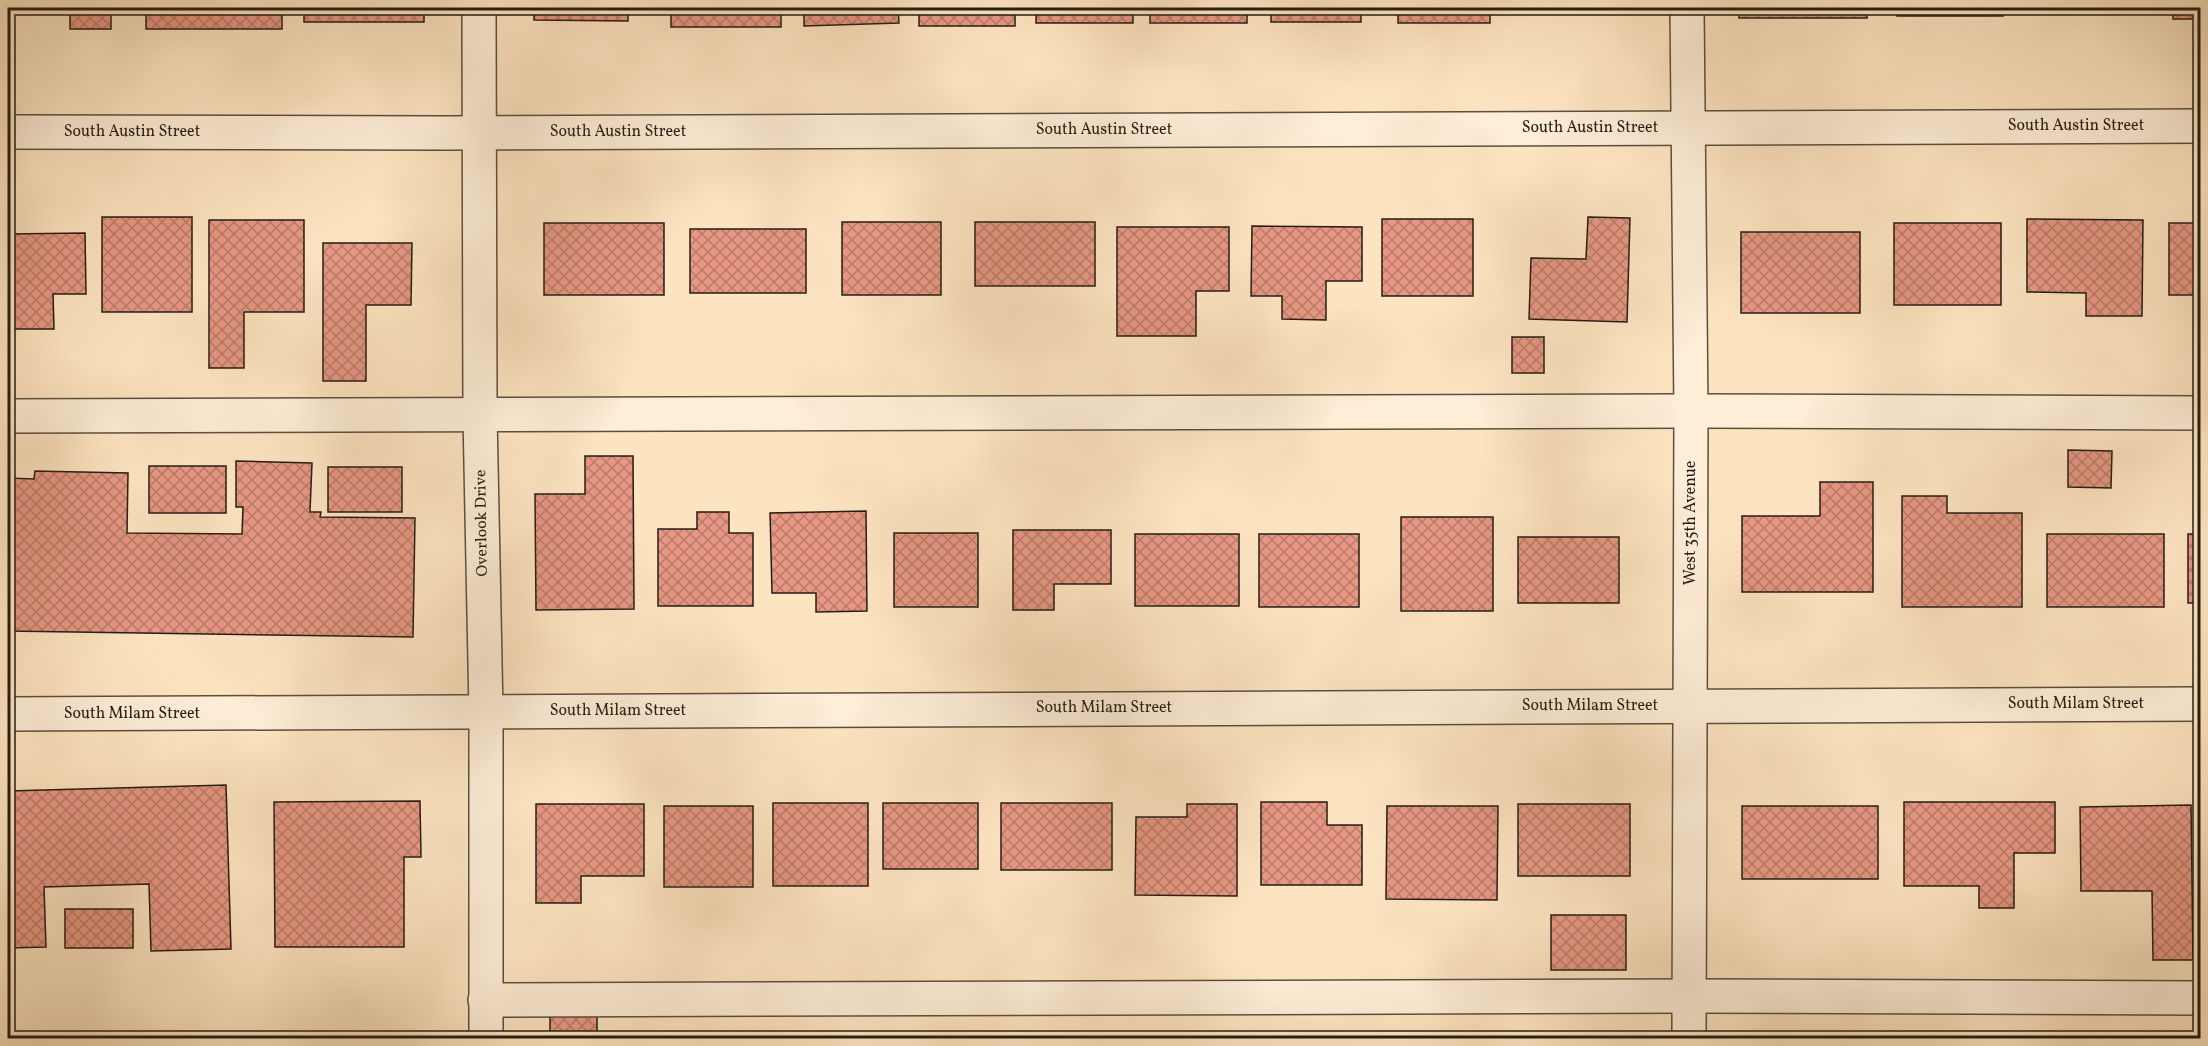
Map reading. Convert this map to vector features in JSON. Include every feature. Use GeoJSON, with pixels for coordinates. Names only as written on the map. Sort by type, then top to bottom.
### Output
{"type":"FeatureCollection","features":[{"type":"Feature","properties":{"kind":"street","name":"Overlook Drive"},"geometry":{"type":"LineString","coordinates":[[479,8],[480,416],[486,712],[486,1038]]}},
{"type":"Feature","properties":{"kind":"street","name":"West 35th Avenue"},"geometry":{"type":"LineString","coordinates":[[1687,8],[1691,411],[1689,1038]]}},
{"type":"Feature","properties":{"kind":"street","name":"South Austin Street"},"geometry":{"type":"LineString","coordinates":[[8,132],[2200,126]]}},
{"type":"Feature","properties":{"kind":"street"},"geometry":{"type":"LineString","coordinates":[[8,416],[1691,411],[2200,413]]}},
{"type":"Feature","properties":{"kind":"street","name":"South Milam Street"},"geometry":{"type":"LineString","coordinates":[[8,714],[2200,704]]}},
{"type":"Feature","properties":{"kind":"street"},"geometry":{"type":"LineString","coordinates":[[485,1000],[1689,996],[2200,998]]}},
{"type":"Feature","properties":{"kind":"building"},"geometry":{"type":"Polygon","coordinates":[[[70,8],[111,8],[111,29],[70,29],[70,8]]]}},
{"type":"Feature","properties":{"kind":"building"},"geometry":{"type":"Polygon","coordinates":[[[146,8],[282,8],[282,29],[146,29],[146,8]]]}},
{"type":"Feature","properties":{"kind":"building"},"geometry":{"type":"Polygon","coordinates":[[[304,8],[424,8],[424,22],[304,22],[304,8]]]}},
{"type":"Feature","properties":{"kind":"building"},"geometry":{"type":"Polygon","coordinates":[[[534,8],[628,8],[628,21],[534,20],[534,8]]]}},
{"type":"Feature","properties":{"kind":"building"},"geometry":{"type":"Polygon","coordinates":[[[671,8],[781,8],[781,27],[671,27],[671,8]]]}},
{"type":"Feature","properties":{"kind":"building"},"geometry":{"type":"Polygon","coordinates":[[[804,8],[898,8],[899,23],[804,26],[804,8]]]}},
{"type":"Feature","properties":{"kind":"building"},"geometry":{"type":"Polygon","coordinates":[[[919,8],[1015,8],[1015,26],[919,26],[919,8]]]}},
{"type":"Feature","properties":{"kind":"building"},"geometry":{"type":"Polygon","coordinates":[[[1036,8],[1133,8],[1133,23],[1036,23],[1036,8]]]}},
{"type":"Feature","properties":{"kind":"building"},"geometry":{"type":"Polygon","coordinates":[[[1150,8],[1247,8],[1247,23],[1150,23],[1150,8]]]}},
{"type":"Feature","properties":{"kind":"building"},"geometry":{"type":"Polygon","coordinates":[[[1271,8],[1361,8],[1361,22],[1271,22],[1271,8]]]}},
{"type":"Feature","properties":{"kind":"building"},"geometry":{"type":"Polygon","coordinates":[[[1398,8],[1490,8],[1490,23],[1398,23],[1398,8]]]}},
{"type":"Feature","properties":{"kind":"building"},"geometry":{"type":"Polygon","coordinates":[[[1739,8],[1867,8],[1867,18],[1739,18],[1739,8]]]}},
{"type":"Feature","properties":{"kind":"building"},"geometry":{"type":"Polygon","coordinates":[[[1897,8],[2003,8],[2003,16],[1897,16],[1897,8]]]}},
{"type":"Feature","properties":{"kind":"building"},"geometry":{"type":"Polygon","coordinates":[[[2173,8],[2200,8],[2200,19],[2173,19],[2173,8]]]}},
{"type":"Feature","properties":{"kind":"building"},"geometry":{"type":"Polygon","coordinates":[[[102,217],[192,217],[192,312],[102,312],[102,217]]]}},
{"type":"Feature","properties":{"kind":"building"},"geometry":{"type":"Polygon","coordinates":[[[1588,217],[1630,218],[1627,322],[1529,319],[1531,258],[1586,259],[1588,217]]]}},
{"type":"Feature","properties":{"kind":"building"},"geometry":{"type":"Polygon","coordinates":[[[1382,219],[1473,219],[1473,296],[1382,296],[1382,219]]]}},
{"type":"Feature","properties":{"kind":"building"},"geometry":{"type":"Polygon","coordinates":[[[2027,219],[2143,220],[2142,316],[2086,316],[2086,293],[2027,292],[2027,219]]]}},
{"type":"Feature","properties":{"kind":"building"},"geometry":{"type":"Polygon","coordinates":[[[209,220],[304,220],[304,312],[244,312],[244,368],[209,368],[209,220]]]}},
{"type":"Feature","properties":{"kind":"building"},"geometry":{"type":"Polygon","coordinates":[[[842,222],[941,222],[941,295],[842,295],[842,222]]]}},
{"type":"Feature","properties":{"kind":"building"},"geometry":{"type":"Polygon","coordinates":[[[975,222],[1095,222],[1095,286],[975,286],[975,222]]]}},
{"type":"Feature","properties":{"kind":"building"},"geometry":{"type":"Polygon","coordinates":[[[544,223],[664,223],[664,295],[544,295],[544,223]]]}},
{"type":"Feature","properties":{"kind":"building"},"geometry":{"type":"Polygon","coordinates":[[[1894,223],[2001,223],[2001,305],[1894,305],[1894,223]]]}},
{"type":"Feature","properties":{"kind":"building"},"geometry":{"type":"Polygon","coordinates":[[[2169,223],[2200,223],[2200,295],[2169,295],[2169,223]]]}},
{"type":"Feature","properties":{"kind":"building"},"geometry":{"type":"Polygon","coordinates":[[[1252,226],[1362,227],[1362,281],[1326,281],[1326,320],[1282,319],[1282,296],[1251,296],[1252,226]]]}},
{"type":"Feature","properties":{"kind":"building"},"geometry":{"type":"Polygon","coordinates":[[[1117,227],[1229,227],[1229,291],[1196,291],[1196,336],[1117,336],[1117,227]]]}},
{"type":"Feature","properties":{"kind":"building"},"geometry":{"type":"Polygon","coordinates":[[[690,229],[806,229],[806,293],[690,293],[690,229]]]}},
{"type":"Feature","properties":{"kind":"building"},"geometry":{"type":"Polygon","coordinates":[[[1741,232],[1860,232],[1860,313],[1741,313],[1741,232]]]}},
{"type":"Feature","properties":{"kind":"building"},"geometry":{"type":"Polygon","coordinates":[[[85,233],[86,294],[53,294],[54,329],[8,329],[8,234],[85,233]]]}},
{"type":"Feature","properties":{"kind":"building"},"geometry":{"type":"Polygon","coordinates":[[[323,243],[412,243],[411,305],[366,305],[366,381],[323,381],[323,243]]]}},
{"type":"Feature","properties":{"kind":"building"},"geometry":{"type":"Polygon","coordinates":[[[1512,337],[1544,337],[1544,373],[1512,373],[1512,337]]]}},
{"type":"Feature","properties":{"kind":"building"},"geometry":{"type":"Polygon","coordinates":[[[2068,450],[2112,451],[2111,488],[2068,487],[2068,450]]]}},
{"type":"Feature","properties":{"kind":"building"},"geometry":{"type":"Polygon","coordinates":[[[585,456],[633,456],[634,609],[536,610],[535,494],[585,494],[585,456]]]}},
{"type":"Feature","properties":{"kind":"building"},"geometry":{"type":"Polygon","coordinates":[[[236,461],[312,463],[310,512],[321,512],[320,517],[415,518],[413,637],[8,631],[8,478],[34,479],[35,471],[128,473],[127,533],[242,534],[243,507],[236,507],[236,461]]]}},
{"type":"Feature","properties":{"kind":"building"},"geometry":{"type":"Polygon","coordinates":[[[149,466],[226,466],[226,513],[149,513],[149,466]]]}},
{"type":"Feature","properties":{"kind":"building"},"geometry":{"type":"Polygon","coordinates":[[[328,467],[402,467],[402,512],[328,512],[328,467]]]}},
{"type":"Feature","properties":{"kind":"building"},"geometry":{"type":"Polygon","coordinates":[[[1820,482],[1873,482],[1873,592],[1742,592],[1742,516],[1820,516],[1820,482]]]}},
{"type":"Feature","properties":{"kind":"building"},"geometry":{"type":"Polygon","coordinates":[[[1902,496],[1947,496],[1947,513],[2022,513],[2022,607],[1902,607],[1902,496]]]}},
{"type":"Feature","properties":{"kind":"building"},"geometry":{"type":"Polygon","coordinates":[[[866,511],[867,611],[816,612],[816,593],[772,593],[770,513],[866,511]]]}},
{"type":"Feature","properties":{"kind":"building"},"geometry":{"type":"Polygon","coordinates":[[[697,512],[729,512],[729,533],[753,533],[753,606],[658,606],[658,529],[697,529],[697,512]]]}},
{"type":"Feature","properties":{"kind":"building"},"geometry":{"type":"Polygon","coordinates":[[[1401,517],[1493,517],[1493,611],[1401,611],[1401,517]]]}},
{"type":"Feature","properties":{"kind":"building"},"geometry":{"type":"Polygon","coordinates":[[[1013,530],[1111,530],[1111,584],[1054,584],[1054,610],[1013,610],[1013,530]]]}},
{"type":"Feature","properties":{"kind":"building"},"geometry":{"type":"Polygon","coordinates":[[[894,533],[978,533],[978,607],[894,607],[894,533]]]}},
{"type":"Feature","properties":{"kind":"building"},"geometry":{"type":"Polygon","coordinates":[[[1135,534],[1239,534],[1239,606],[1135,606],[1135,534]]]}},
{"type":"Feature","properties":{"kind":"building"},"geometry":{"type":"Polygon","coordinates":[[[1259,534],[1359,534],[1359,607],[1259,607],[1259,534]]]}},
{"type":"Feature","properties":{"kind":"building"},"geometry":{"type":"Polygon","coordinates":[[[2047,534],[2164,534],[2164,607],[2047,607],[2047,534]]]}},
{"type":"Feature","properties":{"kind":"building"},"geometry":{"type":"Polygon","coordinates":[[[2188,534],[2200,534],[2200,603],[2188,603],[2188,534]]]}},
{"type":"Feature","properties":{"kind":"building"},"geometry":{"type":"Polygon","coordinates":[[[1518,537],[1619,537],[1619,603],[1518,603],[1518,537]]]}},
{"type":"Feature","properties":{"kind":"building"},"geometry":{"type":"Polygon","coordinates":[[[226,785],[231,949],[151,951],[149,884],[44,887],[46,947],[8,948],[8,791],[226,785]]]}},
{"type":"Feature","properties":{"kind":"building"},"geometry":{"type":"Polygon","coordinates":[[[420,801],[421,857],[404,857],[404,947],[275,947],[274,802],[420,801]]]}},
{"type":"Feature","properties":{"kind":"building"},"geometry":{"type":"Polygon","coordinates":[[[1261,802],[1327,802],[1327,825],[1362,825],[1362,885],[1261,885],[1261,802]]]}},
{"type":"Feature","properties":{"kind":"building"},"geometry":{"type":"Polygon","coordinates":[[[1904,802],[2055,802],[2055,853],[2014,853],[2014,908],[1979,908],[1979,886],[1904,886],[1904,802]]]}},
{"type":"Feature","properties":{"kind":"building"},"geometry":{"type":"Polygon","coordinates":[[[773,803],[868,803],[868,886],[773,886],[773,803]]]}},
{"type":"Feature","properties":{"kind":"building"},"geometry":{"type":"Polygon","coordinates":[[[883,803],[978,803],[978,869],[883,869],[883,803]]]}},
{"type":"Feature","properties":{"kind":"building"},"geometry":{"type":"Polygon","coordinates":[[[1001,803],[1112,803],[1112,870],[1001,870],[1001,803]]]}},
{"type":"Feature","properties":{"kind":"building"},"geometry":{"type":"Polygon","coordinates":[[[536,804],[644,804],[644,876],[581,876],[581,903],[536,903],[536,804]]]}},
{"type":"Feature","properties":{"kind":"building"},"geometry":{"type":"Polygon","coordinates":[[[1187,804],[1237,804],[1237,896],[1135,895],[1136,817],[1187,817],[1187,804]]]}},
{"type":"Feature","properties":{"kind":"building"},"geometry":{"type":"Polygon","coordinates":[[[1518,804],[1630,804],[1630,876],[1518,876],[1518,804]]]}},
{"type":"Feature","properties":{"kind":"building"},"geometry":{"type":"Polygon","coordinates":[[[2191,805],[2193,960],[2153,960],[2152,891],[2081,891],[2080,807],[2191,805]]]}},
{"type":"Feature","properties":{"kind":"building"},"geometry":{"type":"Polygon","coordinates":[[[664,806],[753,806],[753,887],[664,887],[664,806]]]}},
{"type":"Feature","properties":{"kind":"building"},"geometry":{"type":"Polygon","coordinates":[[[1387,806],[1498,806],[1497,900],[1386,899],[1387,806]]]}},
{"type":"Feature","properties":{"kind":"building"},"geometry":{"type":"Polygon","coordinates":[[[1742,806],[1878,806],[1878,879],[1742,879],[1742,806]]]}},
{"type":"Feature","properties":{"kind":"building"},"geometry":{"type":"Polygon","coordinates":[[[65,909],[133,909],[133,948],[65,948],[65,909]]]}},
{"type":"Feature","properties":{"kind":"building"},"geometry":{"type":"Polygon","coordinates":[[[1551,915],[1626,915],[1626,970],[1551,970],[1551,915]]]}},
{"type":"Feature","properties":{"kind":"building"},"geometry":{"type":"Polygon","coordinates":[[[550,1015],[597,1015],[597,1038],[550,1038],[550,1015]]]}}]}
